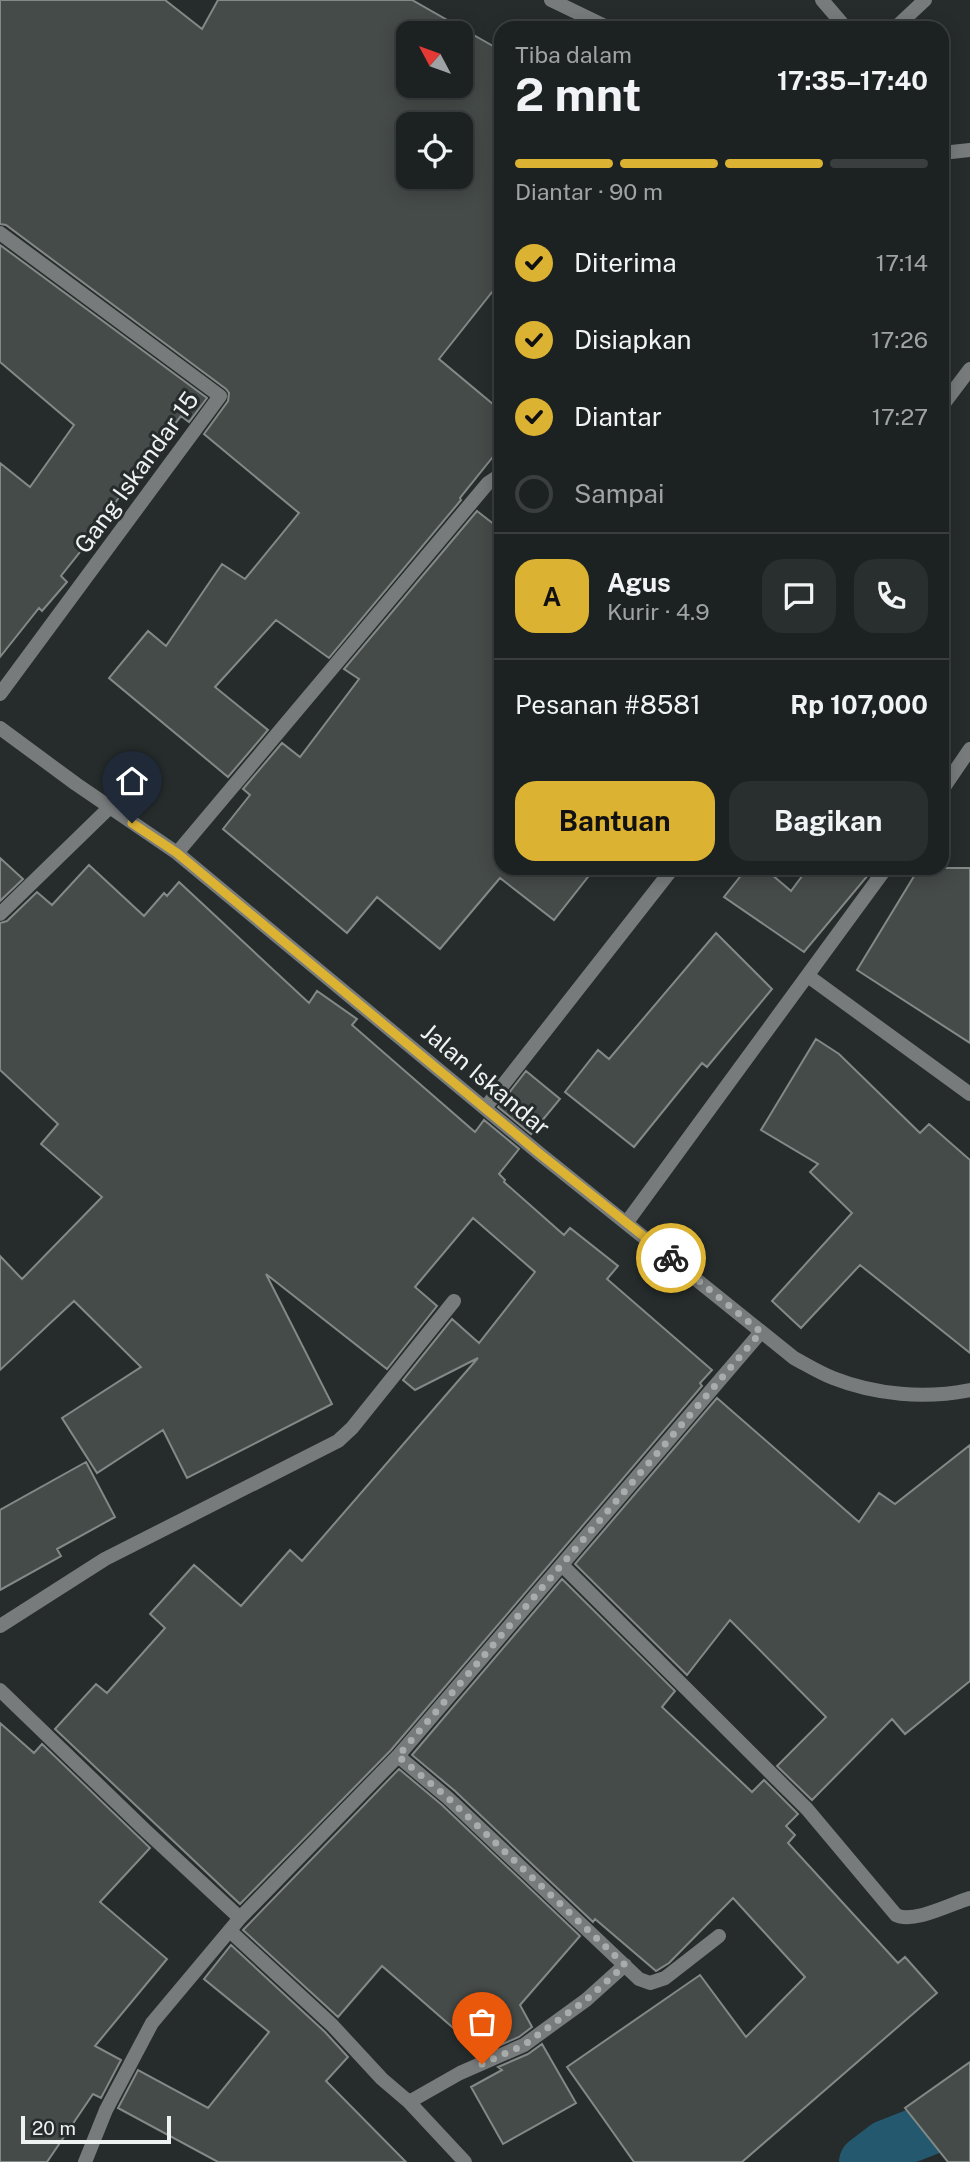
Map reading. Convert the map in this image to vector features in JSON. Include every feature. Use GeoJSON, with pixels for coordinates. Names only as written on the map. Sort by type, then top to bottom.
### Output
{"type":"FeatureCollection","features":[{"type":"Feature","properties":{"kind":"street"},"geometry":{"type":"LineString","coordinates":[[551,0],[594,21]]}},
{"type":"Feature","properties":{"kind":"street"},"geometry":{"type":"LineString","coordinates":[[822,0],[840,21]]}},
{"type":"Feature","properties":{"kind":"street"},"geometry":{"type":"LineString","coordinates":[[902,21],[925,0]]}},
{"type":"Feature","properties":{"kind":"street"},"geometry":{"type":"LineString","coordinates":[[949,152],[970,150]]}},
{"type":"Feature","properties":{"kind":"street","name":"Gang Iskandar 15"},"geometry":{"type":"LineString","coordinates":[[0,233],[220,396],[0,694]]}},
{"type":"Feature","properties":{"kind":"street"},"geometry":{"type":"LineString","coordinates":[[949,397],[970,369]]}},
{"type":"Feature","properties":{"kind":"street"},"geometry":{"type":"LineString","coordinates":[[177,853],[494,479]]}},
{"type":"Feature","properties":{"kind":"street","name":"Jalan Iskandar"},"geometry":{"type":"LineString","coordinates":[[0,728],[109,808],[177,853],[485,1108],[794,1358],[832,1378],[860,1387],[946,1395],[970,1390]]}},
{"type":"Feature","properties":{"kind":"street"},"geometry":{"type":"LineString","coordinates":[[949,781],[968,757]]}},
{"type":"Feature","properties":{"kind":"street"},"geometry":{"type":"LineString","coordinates":[[0,914],[109,808]]}},
{"type":"Feature","properties":{"kind":"street"},"geometry":{"type":"LineString","coordinates":[[485,1108],[668,875]]}},
{"type":"Feature","properties":{"kind":"street"},"geometry":{"type":"LineString","coordinates":[[627,1222],[881,875]]}},
{"type":"Feature","properties":{"kind":"street"},"geometry":{"type":"LineString","coordinates":[[808,976],[970,1094]]}},
{"type":"Feature","properties":{"kind":"street"},"geometry":{"type":"LineString","coordinates":[[0,1626],[106,1559],[338,1441],[361,1417],[454,1301]]}},
{"type":"Feature","properties":{"kind":"street"},"geometry":{"type":"LineString","coordinates":[[85,2162],[106,2110],[152,2023],[240,1918],[398,1756],[761,1332]]}},
{"type":"Feature","properties":{"kind":"street"},"geometry":{"type":"LineString","coordinates":[[562,1565],[807,1809],[895,1915],[904,1918],[916,1917],[970,1898]]}},
{"type":"Feature","properties":{"kind":"street"},"geometry":{"type":"LineString","coordinates":[[0,1690],[240,1918]]}},
{"type":"Feature","properties":{"kind":"street"},"geometry":{"type":"LineString","coordinates":[[398,1756],[448,1798],[639,1979],[656,1982],[665,1978],[719,1936]]}},
{"type":"Feature","properties":{"kind":"street"},"geometry":{"type":"LineString","coordinates":[[229,1931],[332,2025],[465,2162]]}},
{"type":"Feature","properties":{"kind":"street"},"geometry":{"type":"LineString","coordinates":[[409,2102],[460,2073],[524,2045],[586,2000],[625,1965]]}},
{"type":"Feature","properties":{"kind":"building"},"geometry":{"type":"Polygon","coordinates":[[[0,0],[165,0],[202,29],[218,0],[412,0],[449,21],[396,21],[396,98],[473,98],[473,35],[494,47],[494,290],[439,359],[494,405],[494,456],[461,500],[329,658],[276,620],[215,687],[268,730],[228,777],[109,678],[148,631],[166,646],[222,564],[245,579],[299,513],[204,434],[228,401],[229,393],[6,225],[0,224],[0,0]]]}},
{"type":"Feature","properties":{"kind":"building"},"geometry":{"type":"Polygon","coordinates":[[[0,245],[207,398],[189,422],[181,416],[61,576],[67,582],[42,611],[39,608],[0,657],[0,463],[30,487],[74,425],[0,362],[0,245]]]}},
{"type":"Feature","properties":{"kind":"building"},"geometry":{"type":"Polygon","coordinates":[[[477,511],[494,524],[494,875],[589,875],[554,920],[500,878],[440,949],[377,897],[347,933],[223,829],[250,795],[243,789],[282,743],[300,757],[359,679],[344,669],[477,511]]]}},
{"type":"Feature","properties":{"kind":"building"},"geometry":{"type":"Polygon","coordinates":[[[0,858],[23,879],[0,901],[0,858]]]}},
{"type":"Feature","properties":{"kind":"building"},"geometry":{"type":"Polygon","coordinates":[[[89,865],[144,916],[164,893],[167,896],[179,882],[309,1003],[317,991],[357,1019],[352,1025],[475,1132],[484,1120],[519,1149],[499,1174],[504,1182],[564,1235],[570,1228],[618,1266],[607,1279],[712,1370],[700,1383],[702,1386],[391,1750],[240,1904],[55,1729],[96,1684],[107,1693],[165,1628],[150,1614],[194,1565],[241,1606],[290,1550],[302,1561],[478,1358],[415,1390],[403,1380],[452,1319],[479,1343],[535,1272],[473,1218],[415,1287],[437,1306],[387,1369],[266,1274],[332,1404],[187,1478],[163,1430],[97,1473],[62,1418],[141,1367],[74,1301],[0,1370],[0,1256],[22,1279],[102,1197],[41,1144],[58,1124],[0,1070],[0,923],[7,921],[37,892],[52,905],[89,865]]]}},
{"type":"Feature","properties":{"kind":"building"},"geometry":{"type":"Polygon","coordinates":[[[949,868],[970,868],[970,1043],[857,970],[915,875],[949,875],[949,868]]]}},
{"type":"Feature","properties":{"kind":"building"},"geometry":{"type":"Polygon","coordinates":[[[741,875],[772,875],[791,891],[803,875],[868,875],[804,952],[724,897],[741,875]]]}},
{"type":"Feature","properties":{"kind":"building"},"geometry":{"type":"Polygon","coordinates":[[[716,933],[772,989],[707,1067],[702,1063],[634,1147],[565,1092],[598,1050],[609,1059],[716,933]]]}},
{"type":"Feature","properties":{"kind":"building"},"geometry":{"type":"Polygon","coordinates":[[[816,1039],[839,1054],[920,1133],[929,1124],[970,1160],[970,1353],[860,1265],[801,1328],[772,1301],[852,1213],[810,1172],[818,1164],[761,1130],[816,1039]]]}},
{"type":"Feature","properties":{"kind":"building"},"geometry":{"type":"Polygon","coordinates":[[[526,1071],[560,1099],[531,1134],[498,1107],[526,1071]]]}},
{"type":"Feature","properties":{"kind":"building"},"geometry":{"type":"Polygon","coordinates":[[[717,1398],[859,1522],[879,1493],[895,1504],[970,1445],[970,1681],[905,1734],[892,1719],[812,1800],[777,1766],[826,1717],[730,1620],[687,1675],[575,1564],[717,1398]]]}},
{"type":"Feature","properties":{"kind":"building"},"geometry":{"type":"Polygon","coordinates":[[[86,1462],[115,1517],[57,1549],[61,1556],[0,1590],[0,1510],[86,1462]]]}},
{"type":"Feature","properties":{"kind":"building"},"geometry":{"type":"Polygon","coordinates":[[[562,1579],[675,1691],[662,1707],[752,1792],[764,1780],[798,1814],[786,1826],[795,1835],[788,1843],[898,1963],[905,1957],[937,1993],[742,2162],[634,2162],[567,2067],[700,1975],[746,2037],[805,1977],[733,1898],[669,1963],[656,1971],[595,1919],[593,1922],[455,1791],[412,1755],[562,1579]]]}},
{"type":"Feature","properties":{"kind":"building"},"geometry":{"type":"Polygon","coordinates":[[[0,1723],[34,1753],[42,1744],[150,1848],[100,1902],[167,1959],[95,2046],[121,2060],[101,2098],[93,2094],[47,2162],[0,2162],[0,1723]]]}},
{"type":"Feature","properties":{"kind":"building"},"geometry":{"type":"Polygon","coordinates":[[[399,1769],[442,1805],[580,1936],[520,2005],[532,2027],[519,2037],[482,2053],[382,1966],[338,2017],[243,1930],[399,1769]]]}},
{"type":"Feature","properties":{"kind":"building"},"geometry":{"type":"Polygon","coordinates":[[[231,1945],[325,2032],[348,2057],[326,2081],[406,2162],[218,2162],[118,2108],[138,2070],[208,2108],[269,2032],[204,1979],[231,1945]]]}},
{"type":"Feature","properties":{"kind":"building"},"geometry":{"type":"Polygon","coordinates":[[[542,2044],[576,2103],[503,2144],[471,2087],[502,2070],[498,2067],[528,2054],[542,2044]]]}},
{"type":"Feature","properties":{"kind":"building"},"geometry":{"type":"Polygon","coordinates":[[[970,2062],[970,2162],[948,2162],[905,2108],[970,2062]]]}},
{"type":"Feature","properties":{"kind":"waterway"},"geometry":{"type":"LineString","coordinates":[[865,2162],[886,2146],[970,2113]]}},
{"type":"Feature","properties":{"kind":"way so far"},"geometry":{"type":"LineString","coordinates":[[482,2064],[524,2045],[586,2000],[625,1965],[448,1798],[398,1756],[761,1332],[671,1258]]}},
{"type":"Feature","properties":{"kind":"route"},"geometry":{"type":"LineString","coordinates":[[132,823],[177,853],[540,1154],[671,1258]]}}]}
